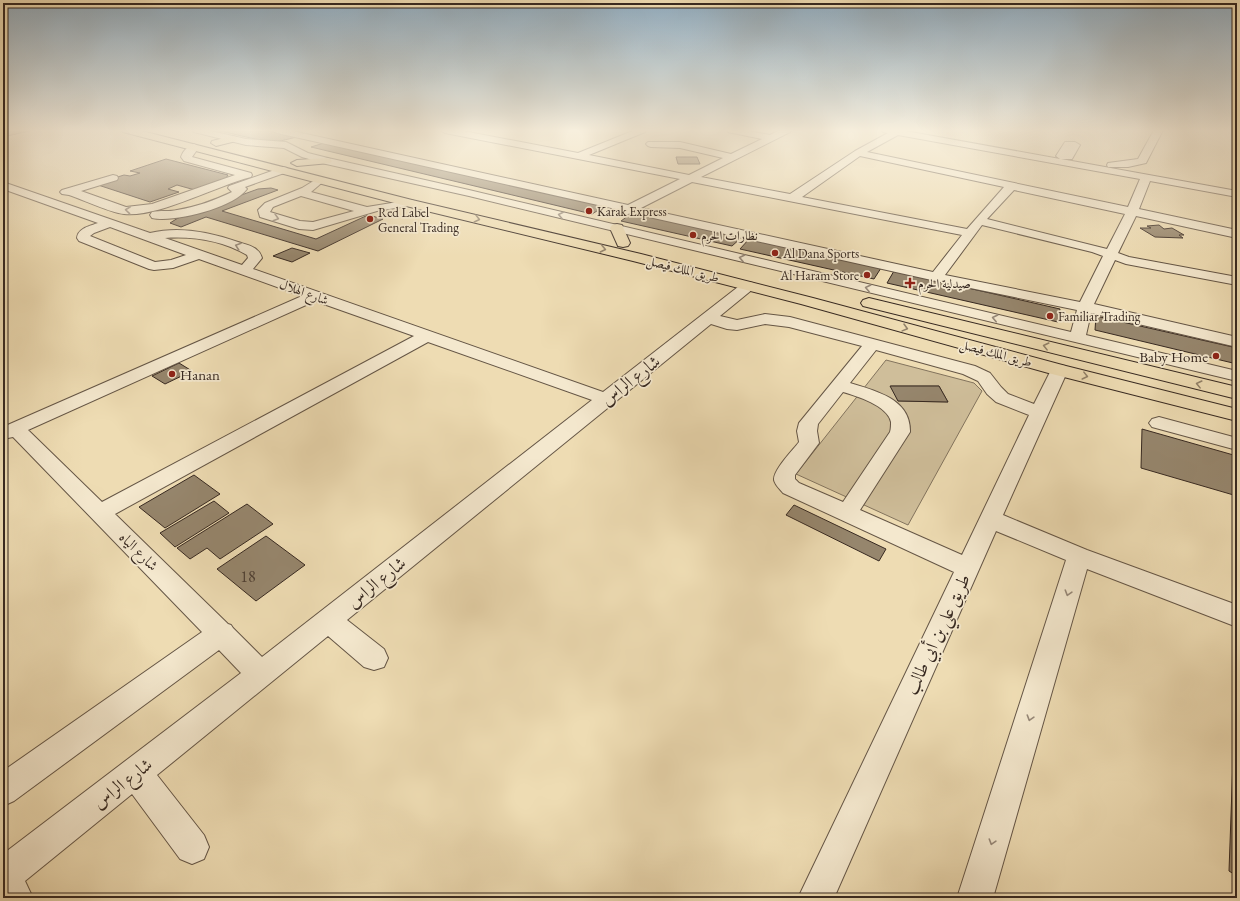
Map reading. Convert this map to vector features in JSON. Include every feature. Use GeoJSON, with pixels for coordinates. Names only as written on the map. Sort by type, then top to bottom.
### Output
{"type":"FeatureCollection","features":[{"type":"Feature","properties":{"kind":"main road","name":"طريق الملك فيصل"},"geometry":{"type":"LineString","coordinates":[[302,172],[320,180],[636,257],[807,301],[1059,370],[1237,415]]}},
{"type":"Feature","properties":{"kind":"main road","name":"طريق الملك فيصل"},"geometry":{"type":"LineString","coordinates":[[312,172],[623,243],[1237,393]]}},
{"type":"Feature","properties":{"kind":"main road"},"geometry":{"type":"LineString","coordinates":[[617,228],[623,243]]}},
{"type":"Feature","properties":{"kind":"main road"},"geometry":{"type":"LineString","coordinates":[[748,286],[754,282],[764,282],[931,323],[1024,340]]}},
{"type":"Feature","properties":{"kind":"street"},"geometry":{"type":"LineString","coordinates":[[234,172],[260,179]]}},
{"type":"Feature","properties":{"kind":"street"},"geometry":{"type":"LineString","coordinates":[[198,255],[172,264],[154,266],[83,238],[83,235],[90,230],[156,215],[178,214],[196,209],[236,194],[241,189],[239,186],[277,172]]}},
{"type":"Feature","properties":{"kind":"street"},"geometry":{"type":"LineString","coordinates":[[374,172],[602,224],[1237,376]]}},
{"type":"Feature","properties":{"kind":"street"},"geometry":{"type":"LineString","coordinates":[[468,172],[936,277],[1085,307],[1237,342]]}},
{"type":"Feature","properties":{"kind":"street"},"geometry":{"type":"LineString","coordinates":[[663,172],[970,233]]}},
{"type":"Feature","properties":{"kind":"street"},"geometry":{"type":"LineString","coordinates":[[602,224],[629,208],[703,172]]}},
{"type":"Feature","properties":{"kind":"street"},"geometry":{"type":"LineString","coordinates":[[792,198],[830,172]]}},
{"type":"Feature","properties":{"kind":"street"},"geometry":{"type":"LineString","coordinates":[[950,172],[1237,234]]}},
{"type":"Feature","properties":{"kind":"street"},"geometry":{"type":"LineString","coordinates":[[1119,172],[1237,194]]}},
{"type":"Feature","properties":{"kind":"street"},"geometry":{"type":"LineString","coordinates":[[1153,172],[1237,187]]}},
{"type":"Feature","properties":{"kind":"street"},"geometry":{"type":"LineString","coordinates":[[1163,172],[1174,176]]}},
{"type":"Feature","properties":{"kind":"street"},"geometry":{"type":"LineString","coordinates":[[70,191],[125,211],[140,210],[155,207],[245,175]]}},
{"type":"Feature","properties":{"kind":"street"},"geometry":{"type":"LineString","coordinates":[[1077,338],[1085,307],[1132,211],[1146,177]]}},
{"type":"Feature","properties":{"kind":"street"},"geometry":{"type":"LineString","coordinates":[[43,199],[113,178]]}},
{"type":"Feature","properties":{"kind":"street"},"geometry":{"type":"LineString","coordinates":[[300,198],[320,180]]}},
{"type":"Feature","properties":{"kind":"street","name":"شارع الهلال"},"geometry":{"type":"LineString","coordinates":[[3,185],[605,399]]}},
{"type":"Feature","properties":{"kind":"street"},"geometry":{"type":"LineString","coordinates":[[936,277],[979,221],[1012,185]]}},
{"type":"Feature","properties":{"kind":"street"},"geometry":{"type":"LineString","coordinates":[[3,198],[23,192]]}},
{"type":"Feature","properties":{"kind":"street"},"geometry":{"type":"LineString","coordinates":[[365,210],[300,198],[284,200],[266,208],[264,210],[264,214],[303,226],[318,225],[365,210],[410,202]]}},
{"type":"Feature","properties":{"kind":"street"},"geometry":{"type":"LineString","coordinates":[[68,208],[94,200]]}},
{"type":"Feature","properties":{"kind":"street"},"geometry":{"type":"LineString","coordinates":[[321,211],[343,218]]}},
{"type":"Feature","properties":{"kind":"street"},"geometry":{"type":"LineString","coordinates":[[979,221],[1096,249],[1126,260],[1237,281]]}},
{"type":"Feature","properties":{"kind":"street"},"geometry":{"type":"LineString","coordinates":[[148,237],[175,234],[201,235],[246,249],[253,253],[255,258],[245,271]]}},
{"type":"Feature","properties":{"kind":"street","name":"شارع الراس"},"geometry":{"type":"LineString","coordinates":[[3,877],[261,674],[748,286]]}},
{"type":"Feature","properties":{"kind":"street","name":"شارع الياه"},"geometry":{"type":"LineString","coordinates":[[261,674],[101,512],[10,431],[314,296]]}},
{"type":"Feature","properties":{"kind":"street"},"geometry":{"type":"LineString","coordinates":[[709,318],[727,324],[737,325],[758,320],[781,320],[977,373],[989,382],[993,390],[1002,398],[1039,412]]}},
{"type":"Feature","properties":{"kind":"street"},"geometry":{"type":"LineString","coordinates":[[101,512],[427,336]]}},
{"type":"Feature","properties":{"kind":"street"},"geometry":{"type":"LineString","coordinates":[[872,344],[809,423],[807,431],[809,443],[784,477],[787,484],[791,488],[968,568]]}},
{"type":"Feature","properties":{"kind":"street","name":"طريق علي بن أبي طالب"},"geometry":{"type":"LineString","coordinates":[[816,898],[1059,370]]}},
{"type":"Feature","properties":{"kind":"street"},"geometry":{"type":"LineString","coordinates":[[840,385],[883,401],[897,413],[902,426],[900,432],[847,513]]}},
{"type":"Feature","properties":{"kind":"street"},"geometry":{"type":"LineString","coordinates":[[1159,423],[1237,444]]}},
{"type":"Feature","properties":{"kind":"street"},"geometry":{"type":"LineString","coordinates":[[990,519],[1079,556],[1237,616]]}},
{"type":"Feature","properties":{"kind":"street"},"geometry":{"type":"LineString","coordinates":[[975,898],[1079,556]]}},
{"type":"Feature","properties":{"kind":"street"},"geometry":{"type":"LineString","coordinates":[[328,620],[374,658]]}},
{"type":"Feature","properties":{"kind":"street"},"geometry":{"type":"LineString","coordinates":[[3,790],[222,633]]}},
{"type":"Feature","properties":{"kind":"street"},"geometry":{"type":"LineString","coordinates":[[136,772],[192,847]]}},
{"type":"Feature","properties":{"kind":"street"},"geometry":{"type":"LineString","coordinates":[[3,877],[15,898]]}},
{"type":"Feature","properties":{"kind":"shaded area"},"geometry":{"type":"Polygon","coordinates":[[[886,360],[974,383],[982,391],[908,525],[796,474],[886,360]],[[891,386],[898,401],[948,402],[939,386],[891,386]]]}},
{"type":"Feature","properties":{"kind":"building"},"geometry":{"type":"Polygon","coordinates":[[[135,172],[217,172],[228,175],[225,180],[195,190],[177,185],[168,189],[179,192],[150,202],[95,184],[124,175],[130,176],[140,173],[135,172]]]}},
{"type":"Feature","properties":{"kind":"building"},"geometry":{"type":"Polygon","coordinates":[[[416,172],[454,172],[605,206],[592,214],[416,172]]]}},
{"type":"Feature","properties":{"kind":"building"},"geometry":{"type":"Polygon","coordinates":[[[271,188],[278,190],[222,211],[316,239],[368,215],[383,219],[318,251],[206,217],[181,227],[170,223],[178,218],[258,189],[271,188]]]}},
{"type":"Feature","properties":{"kind":"building"},"geometry":{"type":"Polygon","coordinates":[[[632,213],[742,237],[732,246],[621,221],[632,213]]]}},
{"type":"Feature","properties":{"kind":"building"},"geometry":{"type":"Polygon","coordinates":[[[1159,225],[1164,229],[1172,228],[1184,235],[1179,235],[1183,238],[1155,237],[1140,228],[1151,228],[1147,226],[1159,225]]]}},
{"type":"Feature","properties":{"kind":"building"},"geometry":{"type":"Polygon","coordinates":[[[749,239],[881,268],[874,279],[740,249],[749,239]]]}},
{"type":"Feature","properties":{"kind":"building"},"geometry":{"type":"Polygon","coordinates":[[[292,248],[310,253],[292,262],[273,256],[292,248]]]}},
{"type":"Feature","properties":{"kind":"building"},"geometry":{"type":"Polygon","coordinates":[[[894,271],[1060,309],[1058,322],[887,283],[894,271]]]}},
{"type":"Feature","properties":{"kind":"building"},"geometry":{"type":"Polygon","coordinates":[[[1096,316],[1237,348],[1237,364],[1095,330],[1096,316]]]}},
{"type":"Feature","properties":{"kind":"building","name":"Hanan"},"geometry":{"type":"Polygon","coordinates":[[[179,363],[192,371],[165,384],[152,376],[179,363]]]}},
{"type":"Feature","properties":{"kind":"building"},"geometry":{"type":"Polygon","coordinates":[[[890,386],[939,386],[948,402],[898,401],[890,386]]]}},
{"type":"Feature","properties":{"kind":"building"},"geometry":{"type":"Polygon","coordinates":[[[1142,429],[1237,456],[1237,496],[1141,468],[1142,429]]]}},
{"type":"Feature","properties":{"kind":"building"},"geometry":{"type":"Polygon","coordinates":[[[194,475],[220,494],[165,528],[139,507],[194,475]]]}},
{"type":"Feature","properties":{"kind":"building"},"geometry":{"type":"Polygon","coordinates":[[[214,501],[229,513],[175,547],[160,533],[214,501]]]}},
{"type":"Feature","properties":{"kind":"building"},"geometry":{"type":"Polygon","coordinates":[[[247,504],[273,524],[220,559],[207,548],[190,559],[177,548],[247,504]]]}},
{"type":"Feature","properties":{"kind":"building"},"geometry":{"type":"Polygon","coordinates":[[[794,505],[886,549],[879,561],[786,515],[794,505]]]}},
{"type":"Feature","properties":{"kind":"building"},"geometry":{"type":"Polygon","coordinates":[[[266,536],[305,565],[256,601],[217,569],[266,536]]]}},
{"type":"Feature","properties":{"kind":"building"},"geometry":{"type":"Polygon","coordinates":[[[1237,649],[1237,876],[1229,871],[1237,649]]]}},
{"type":"Feature","properties":{"kind":"place","name":"Karak Express"},"geometry":{"type":"Point","coordinates":[589,211]}},
{"type":"Feature","properties":{"kind":"place","name":"Red Label General Trading"},"geometry":{"type":"Point","coordinates":[370,219]}},
{"type":"Feature","properties":{"kind":"place","name":"نظارات الحرم"},"geometry":{"type":"Point","coordinates":[693,235]}},
{"type":"Feature","properties":{"kind":"place","name":"Al Dana Sports"},"geometry":{"type":"Point","coordinates":[775,253]}},
{"type":"Feature","properties":{"kind":"place","name":"Al Haram Store"},"geometry":{"type":"Point","coordinates":[867,275]}},
{"type":"Feature","properties":{"kind":"place","name":"صيدلية الحرم"},"geometry":{"type":"Point","coordinates":[910,283]}},
{"type":"Feature","properties":{"kind":"place","name":"Familiar Trading"},"geometry":{"type":"Point","coordinates":[1050,316]}},
{"type":"Feature","properties":{"kind":"place","name":"Baby Home"},"geometry":{"type":"Point","coordinates":[1216,356]}},
{"type":"Feature","properties":{"kind":"place","name":"Hanan"},"geometry":{"type":"Point","coordinates":[172,374]}}]}
